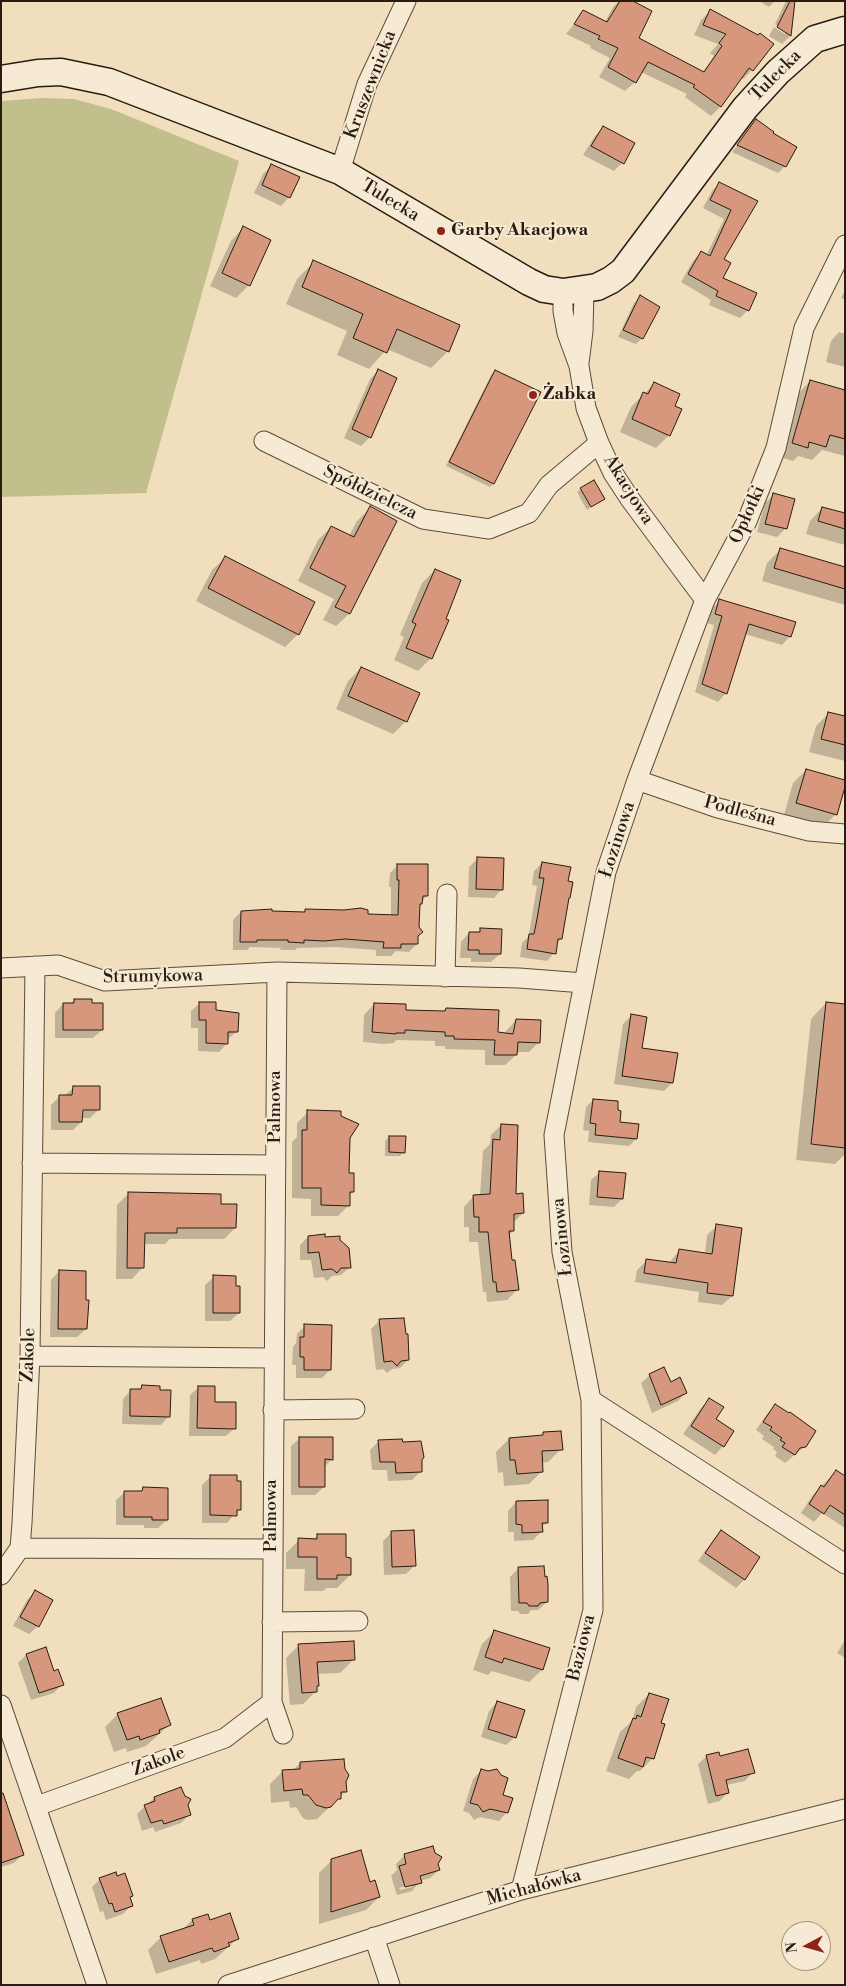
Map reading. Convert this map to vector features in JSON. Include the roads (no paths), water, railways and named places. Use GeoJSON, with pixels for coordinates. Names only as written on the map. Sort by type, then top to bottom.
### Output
{"type":"FeatureCollection","features":[{"type":"Feature","properties":{"kind":"street","name":"Kruszewnicka"},"geometry":{"type":"LineString","coordinates":[[340,171],[367,84],[406,1]]}},
{"type":"Feature","properties":{"kind":"street","name":"Tulecka"},"geometry":{"type":"LineString","coordinates":[[1,79],[38,73],[61,72],[109,82],[340,171],[529,282],[544,288],[574,291],[611,280],[623,271],[719,140],[778,72],[815,39],[845,30]]}},
{"type":"Feature","properties":{"kind":"street","name":"Opłotki"},"geometry":{"type":"LineString","coordinates":[[637,780],[705,600],[747,521],[776,448],[804,328],[845,245]]}},
{"type":"Feature","properties":{"kind":"street","name":"Akacjowa"},"geometry":{"type":"LineString","coordinates":[[574,291],[563,312],[567,333],[579,366],[586,408],[599,443],[613,472],[630,499],[705,600]]}},
{"type":"Feature","properties":{"kind":"street","name":"Spółdzielcza"},"geometry":{"type":"LineString","coordinates":[[264,441],[422,519],[489,529],[529,513],[549,485],[599,443]]}},
{"type":"Feature","properties":{"kind":"street","name":"Podleśna"},"geometry":{"type":"LineString","coordinates":[[637,780],[727,810],[808,830],[845,834]]}},
{"type":"Feature","properties":{"kind":"street","name":"Łozinowa"},"geometry":{"type":"LineString","coordinates":[[591,1400],[562,1252],[554,1135],[606,872],[637,780]]}},
{"type":"Feature","properties":{"kind":"street"},"geometry":{"type":"LineString","coordinates":[[445,977],[448,894]]}},
{"type":"Feature","properties":{"kind":"street","name":"Strumykowa"},"geometry":{"type":"LineString","coordinates":[[1,968],[58,965],[105,981],[277,972]]}},
{"type":"Feature","properties":{"kind":"street","name":"Zakole"},"geometry":{"type":"LineString","coordinates":[[20,1548],[30,1356],[35,966]]}},
{"type":"Feature","properties":{"kind":"street"},"geometry":{"type":"LineString","coordinates":[[277,972],[519,978],[584,983]]}},
{"type":"Feature","properties":{"kind":"street","name":"Palmowa"},"geometry":{"type":"LineString","coordinates":[[277,972],[272,1702],[283,1734]]}},
{"type":"Feature","properties":{"kind":"street"},"geometry":{"type":"LineString","coordinates":[[32,1163],[276,1166]]}},
{"type":"Feature","properties":{"kind":"street"},"geometry":{"type":"LineString","coordinates":[[30,1356],[274,1358]]}},
{"type":"Feature","properties":{"kind":"street"},"geometry":{"type":"LineString","coordinates":[[591,1400],[845,1564]]}},
{"type":"Feature","properties":{"kind":"street","name":"Baziowa"},"geometry":{"type":"LineString","coordinates":[[520,1890],[593,1610],[591,1400]]}},
{"type":"Feature","properties":{"kind":"street"},"geometry":{"type":"LineString","coordinates":[[273,1410],[355,1409]]}},
{"type":"Feature","properties":{"kind":"street"},"geometry":{"type":"LineString","coordinates":[[1,1575],[20,1548],[272,1549]]}},
{"type":"Feature","properties":{"kind":"street"},"geometry":{"type":"LineString","coordinates":[[272,1622],[358,1621]]}},
{"type":"Feature","properties":{"kind":"street","name":"Zakole"},"geometry":{"type":"LineString","coordinates":[[37,1806],[225,1738],[272,1702]]}},
{"type":"Feature","properties":{"kind":"street"},"geometry":{"type":"LineString","coordinates":[[1,1704],[97,1985]]}},
{"type":"Feature","properties":{"kind":"street","name":"Michałówka"},"geometry":{"type":"LineString","coordinates":[[228,1985],[520,1890],[845,1809]]}},
{"type":"Feature","properties":{"kind":"street"},"geometry":{"type":"LineString","coordinates":[[374,1937],[390,1985]]}},
{"type":"Feature","properties":{"kind":"place","name":"Garby Akacjowa"},"geometry":{"type":"Point","coordinates":[441,231]}},
{"type":"Feature","properties":{"kind":"place","name":"Żabka"},"geometry":{"type":"Point","coordinates":[533,395]}}]}
